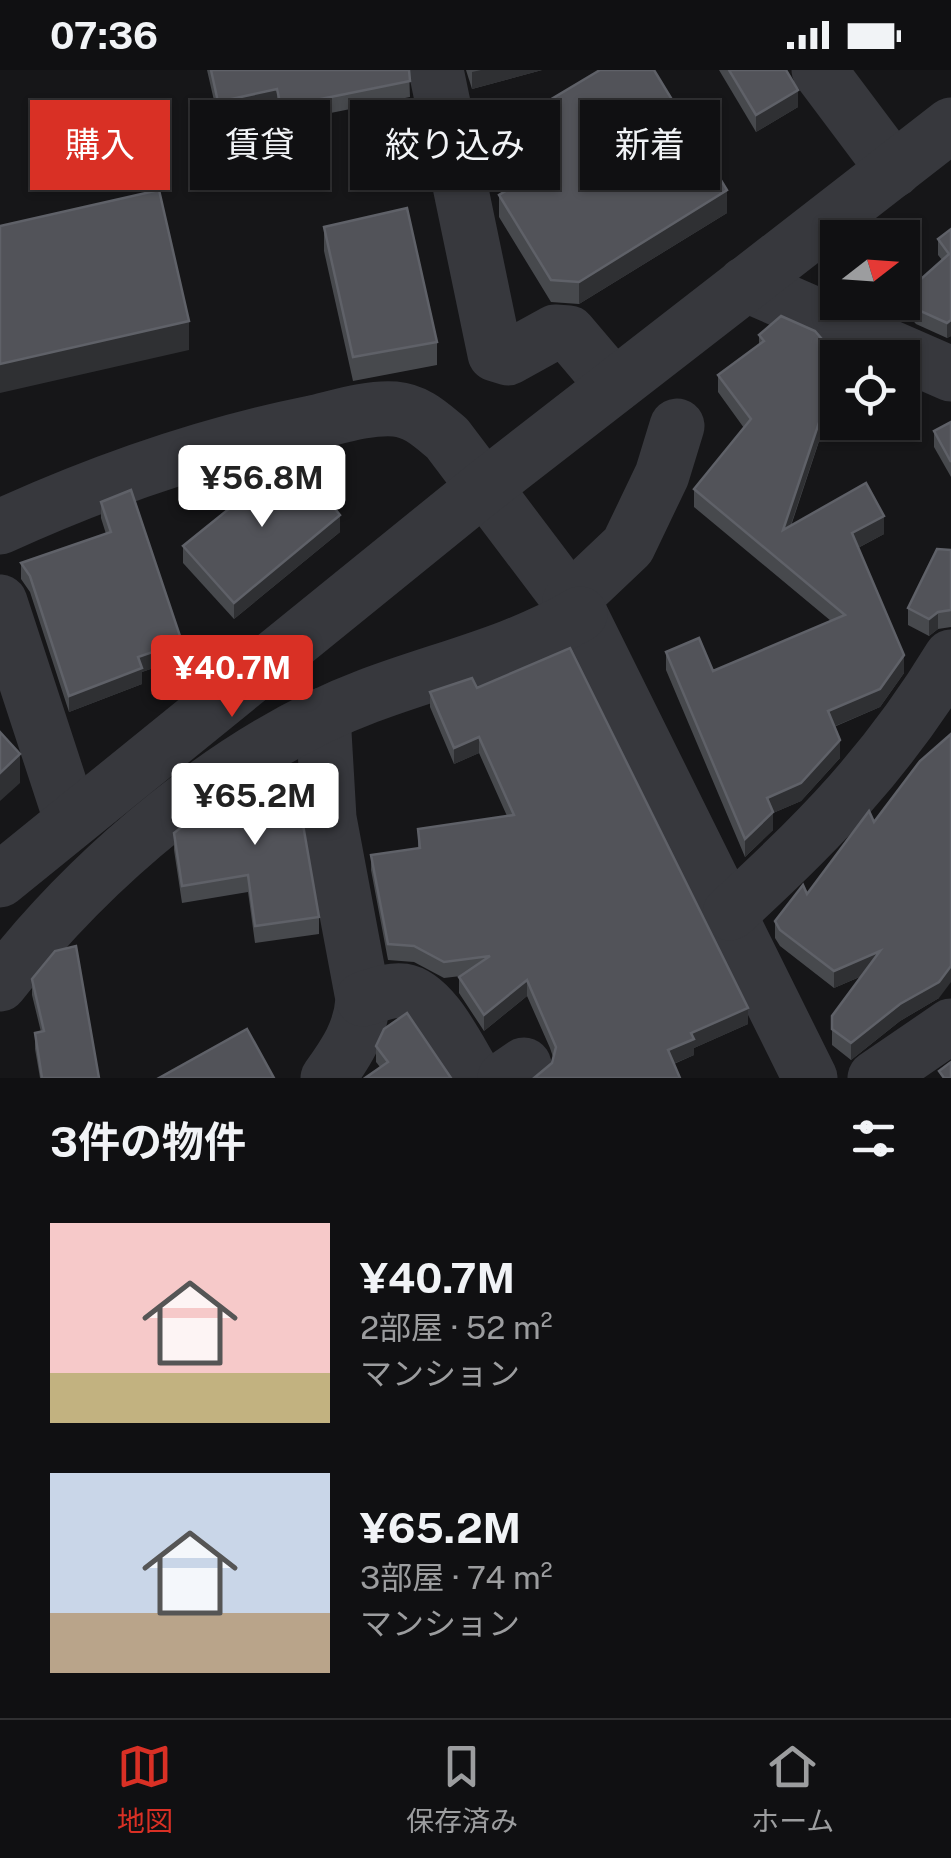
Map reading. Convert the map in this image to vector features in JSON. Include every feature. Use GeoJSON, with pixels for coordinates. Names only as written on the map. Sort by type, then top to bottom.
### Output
{"type":"FeatureCollection","features":[{"type":"Feature","properties":{"kind":"street"},"geometry":{"type":"LineString","coordinates":[[436,70],[495,354],[508,358],[555,332],[569,333],[614,386]]}},
{"type":"Feature","properties":{"kind":"street"},"geometry":{"type":"LineString","coordinates":[[819,70],[894,170]]}},
{"type":"Feature","properties":{"kind":"street"},"geometry":{"type":"LineString","coordinates":[[0,880],[482,490],[951,125]]}},
{"type":"Feature","properties":{"kind":"street"},"geometry":{"type":"LineString","coordinates":[[745,284],[951,374]]}},
{"type":"Feature","properties":{"kind":"street"},"geometry":{"type":"LineString","coordinates":[[0,527],[156,462],[233,439],[394,409],[418,415],[447,438],[482,490],[575,608],[810,1078]]}},
{"type":"Feature","properties":{"kind":"street"},"geometry":{"type":"LineString","coordinates":[[0,984],[88,886],[145,834],[277,740],[323,715],[548,633],[628,546],[662,475],[677,426]]}},
{"type":"Feature","properties":{"kind":"street"},"geometry":{"type":"LineString","coordinates":[[0,602],[71,819]]}},
{"type":"Feature","properties":{"kind":"street"},"geometry":{"type":"LineString","coordinates":[[730,913],[826,826],[882,760],[951,657]]}},
{"type":"Feature","properties":{"kind":"street"},"geometry":{"type":"LineString","coordinates":[[323,715],[328,818],[363,999],[362,1019],[350,1046],[328,1078]]}},
{"type":"Feature","properties":{"kind":"street"},"geometry":{"type":"LineString","coordinates":[[363,999],[401,990],[416,996],[502,1074]]}},
{"type":"Feature","properties":{"kind":"street"},"geometry":{"type":"LineString","coordinates":[[875,1078],[951,1026]]}},
{"type":"Feature","properties":{"kind":"building"},"geometry":{"type":"Polygon","coordinates":[[[211,70],[409,70],[410,81],[316,100],[279,100],[277,89],[218,100],[211,70]]]}},
{"type":"Feature","properties":{"kind":"building"},"geometry":{"type":"Polygon","coordinates":[[[600,70],[654,70],[672,100],[580,100],[580,190],[720,190],[720,178],[727,190],[579,282],[551,280],[499,195],[507,190],[560,190],[560,100],[550,100],[600,70]]]}},
{"type":"Feature","properties":{"kind":"building"},"geometry":{"type":"Polygon","coordinates":[[[729,70],[786,70],[798,90],[756,115],[729,70]]]}},
{"type":"Feature","properties":{"kind":"building"},"geometry":{"type":"Polygon","coordinates":[[[159,190],[189,321],[0,364],[0,226],[159,190]]]}},
{"type":"Feature","properties":{"kind":"building"},"geometry":{"type":"Polygon","coordinates":[[[407,208],[437,342],[353,357],[324,227],[407,208]]]}},
{"type":"Feature","properties":{"kind":"building"},"geometry":{"type":"Polygon","coordinates":[[[951,229],[951,320],[947,323],[920,311],[920,280],[949,254],[938,239],[951,229]]]}},
{"type":"Feature","properties":{"kind":"building"},"geometry":{"type":"Polygon","coordinates":[[[781,316],[815,331],[823,340],[820,420],[783,530],[866,483],[884,516],[852,533],[904,655],[880,689],[828,711],[840,740],[801,783],[767,798],[773,812],[745,839],[666,652],[699,638],[713,671],[845,615],[694,489],[751,419],[718,375],[764,341],[759,335],[781,316]]]}},
{"type":"Feature","properties":{"kind":"building"},"geometry":{"type":"Polygon","coordinates":[[[951,422],[951,462],[934,431],[951,422]]]}},
{"type":"Feature","properties":{"kind":"building"},"geometry":{"type":"Polygon","coordinates":[[[293,457],[340,515],[234,603],[183,546],[293,457]]]}},
{"type":"Feature","properties":{"kind":"building"},"geometry":{"type":"Polygon","coordinates":[[[131,490],[182,642],[138,657],[142,668],[69,696],[30,576],[21,563],[111,532],[101,502],[131,490]]]}},
{"type":"Feature","properties":{"kind":"building"},"geometry":{"type":"Polygon","coordinates":[[[937,549],[951,550],[951,610],[938,612],[929,619],[908,608],[937,549]]]}},
{"type":"Feature","properties":{"kind":"building"},"geometry":{"type":"Polygon","coordinates":[[[570,648],[748,1008],[691,1033],[694,1039],[668,1050],[680,1078],[534,1078],[552,1063],[556,1047],[527,980],[484,1015],[459,977],[490,956],[444,962],[414,946],[388,944],[371,855],[420,848],[418,829],[514,815],[479,737],[454,748],[430,692],[472,678],[477,688],[570,648]]]}},
{"type":"Feature","properties":{"kind":"building"},"geometry":{"type":"Polygon","coordinates":[[[0,732],[20,754],[0,773],[0,732]]]}},
{"type":"Feature","properties":{"kind":"building"},"geometry":{"type":"Polygon","coordinates":[[[951,734],[951,966],[939,982],[900,1004],[851,1043],[832,1029],[832,1016],[880,951],[834,971],[780,930],[775,921],[803,885],[807,894],[869,811],[874,822],[920,761],[951,734]]]}},
{"type":"Feature","properties":{"kind":"building"},"geometry":{"type":"Polygon","coordinates":[[[293,767],[319,917],[255,926],[248,875],[182,886],[174,833],[196,816],[237,810],[234,787],[256,773],[293,767]]]}},
{"type":"Feature","properties":{"kind":"building"},"geometry":{"type":"Polygon","coordinates":[[[76,946],[99,1078],[42,1078],[35,1033],[44,1031],[32,979],[55,951],[76,946]]]}},
{"type":"Feature","properties":{"kind":"building"},"geometry":{"type":"Polygon","coordinates":[[[407,1013],[451,1078],[365,1078],[388,1062],[376,1046],[384,1029],[407,1013]]]}},
{"type":"Feature","properties":{"kind":"building"},"geometry":{"type":"Polygon","coordinates":[[[247,1029],[274,1078],[159,1078],[247,1029]]]}},
{"type":"Feature","properties":{"kind":"building"},"geometry":{"type":"Polygon","coordinates":[[[951,1062],[951,1078],[944,1078],[939,1071],[951,1062]]]}}]}
